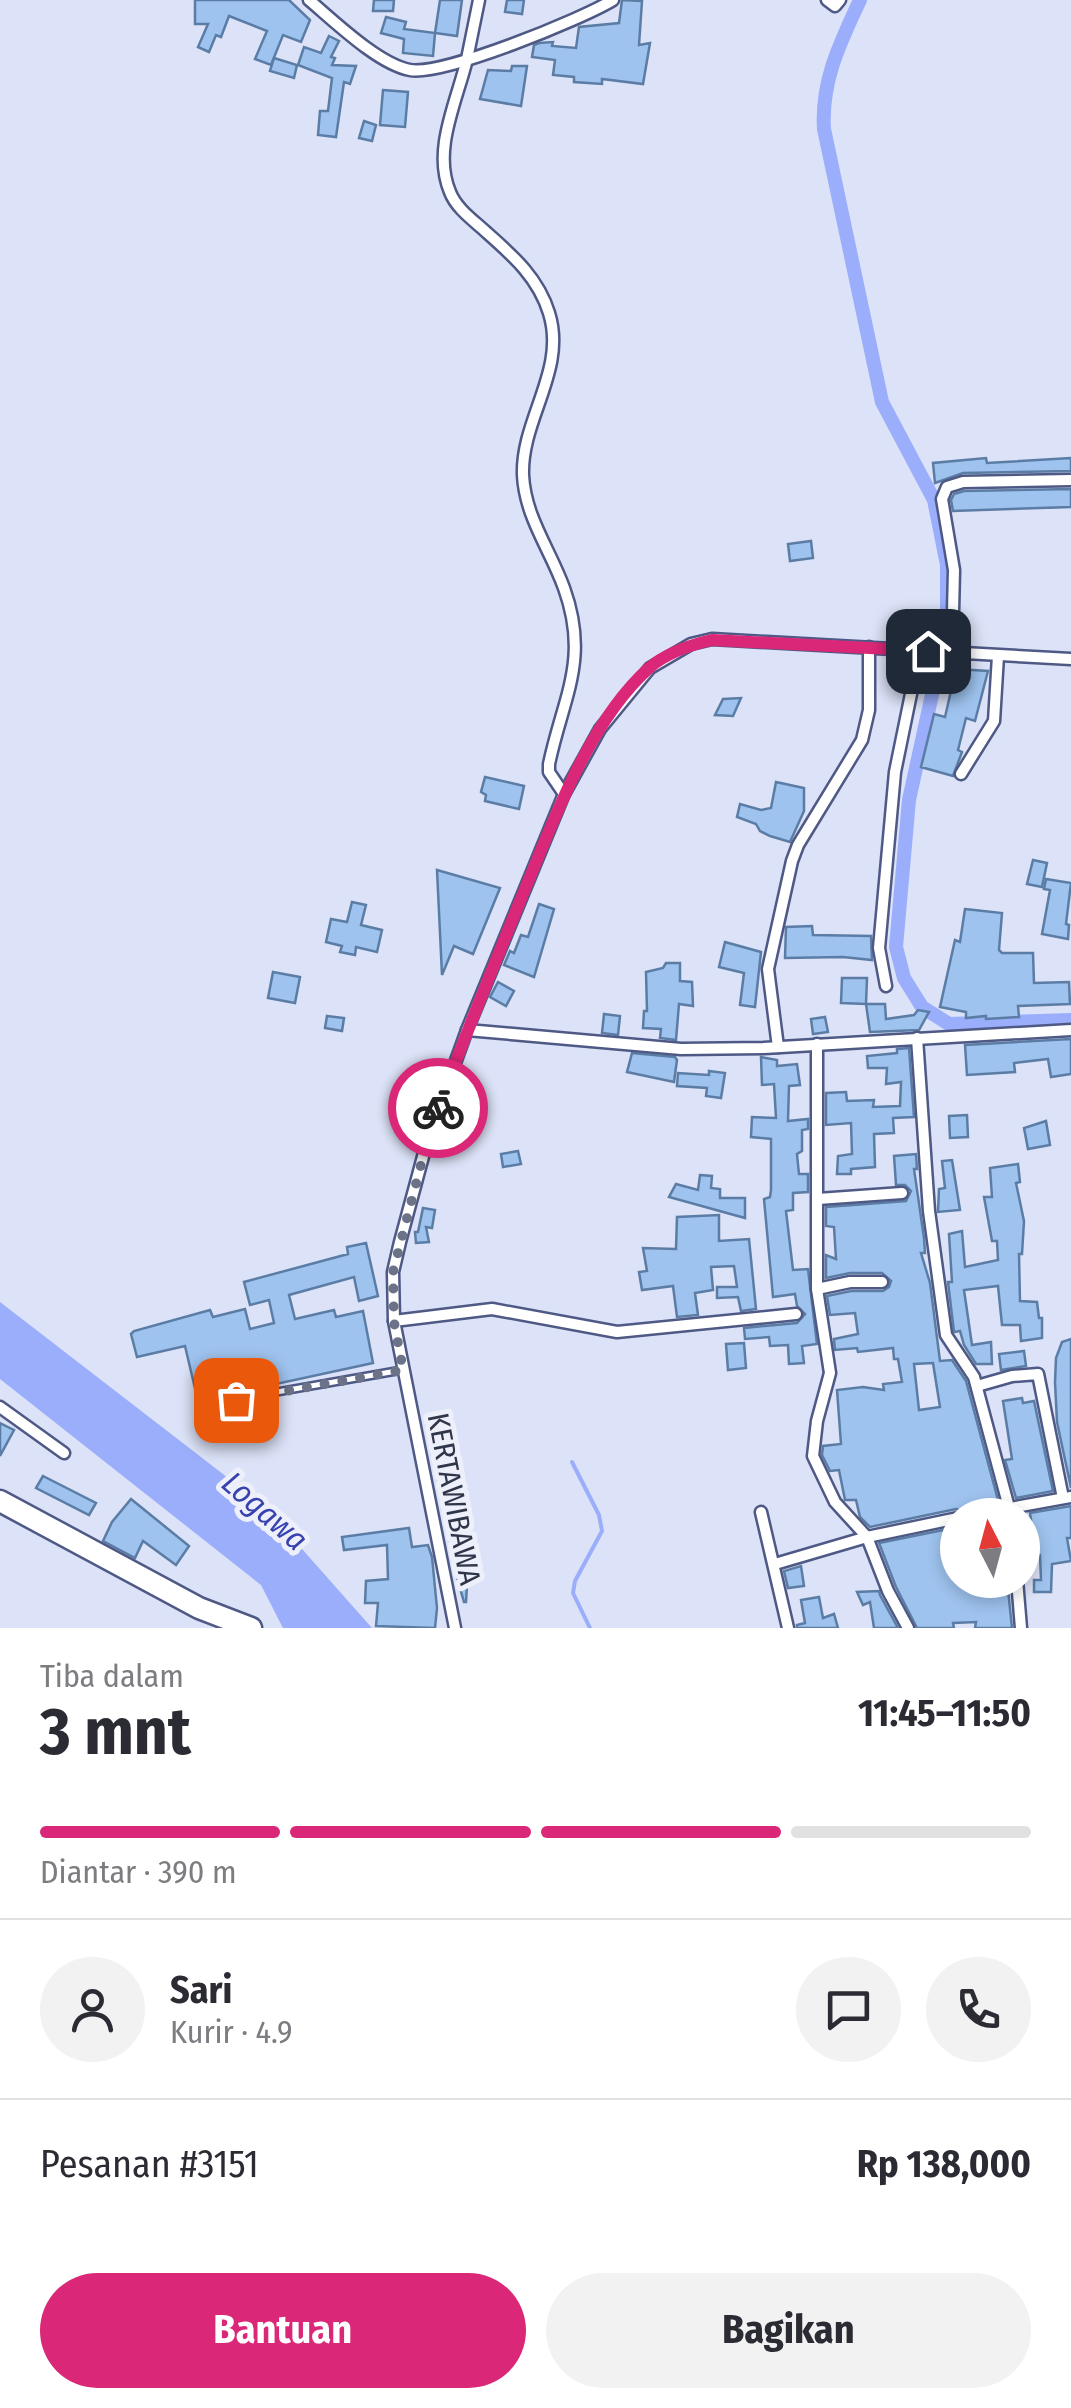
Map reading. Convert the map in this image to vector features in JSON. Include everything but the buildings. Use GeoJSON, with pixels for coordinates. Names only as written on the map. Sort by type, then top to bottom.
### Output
{"type":"FeatureCollection","features":[{"type":"Feature","properties":{"kind":"highway"},"geometry":{"type":"LineString","coordinates":[[0,1502],[199,1608],[252,1628]]}},
{"type":"Feature","properties":{"kind":"street"},"geometry":{"type":"LineString","coordinates":[[309,0],[387,60],[409,70],[428,69],[468,51],[576,19],[613,0]]}},
{"type":"Feature","properties":{"kind":"street"},"geometry":{"type":"LineString","coordinates":[[478,0],[445,144],[446,179],[450,195],[466,214],[521,264],[540,288],[551,316],[550,372],[525,450],[523,475],[527,506],[563,585],[575,630],[572,687],[549,764],[549,772],[564,794]]}},
{"type":"Feature","properties":{"kind":"street"},"geometry":{"type":"LineString","coordinates":[[949,653],[954,570],[943,492],[963,482],[1071,480]]}},
{"type":"Feature","properties":{"kind":"street","name":"KERTAWIBAWA"},"geometry":{"type":"LineString","coordinates":[[455,1628],[394,1322],[393,1272],[428,1138],[466,1030],[564,794],[600,728],[650,668],[682,649],[712,640],[1071,659]]}},
{"type":"Feature","properties":{"kind":"street"},"geometry":{"type":"LineString","coordinates":[[778,1047],[768,969],[792,861],[862,740],[869,710],[873,647]]}},
{"type":"Feature","properties":{"kind":"street"},"geometry":{"type":"LineString","coordinates":[[886,986],[880,948],[894,772],[924,651]]}},
{"type":"Feature","properties":{"kind":"street"},"geometry":{"type":"LineString","coordinates":[[961,774],[994,721],[998,656]]}},
{"type":"Feature","properties":{"kind":"street"},"geometry":{"type":"LineString","coordinates":[[466,1030],[658,1049],[778,1047],[1071,1030]]}},
{"type":"Feature","properties":{"kind":"street"},"geometry":{"type":"LineString","coordinates":[[918,1038],[926,1182],[943,1320],[952,1347],[977,1386],[1007,1498]]}},
{"type":"Feature","properties":{"kind":"street"},"geometry":{"type":"LineString","coordinates":[[817,1044],[818,1289],[830,1373],[817,1421],[814,1456],[835,1502],[867,1537],[888,1591],[908,1628]]}},
{"type":"Feature","properties":{"kind":"street"},"geometry":{"type":"LineString","coordinates":[[818,1199],[902,1193]]}},
{"type":"Feature","properties":{"kind":"street"},"geometry":{"type":"LineString","coordinates":[[818,1289],[850,1282],[882,1282]]}},
{"type":"Feature","properties":{"kind":"street"},"geometry":{"type":"LineString","coordinates":[[394,1322],[492,1309],[617,1332],[796,1314]]}},
{"type":"Feature","properties":{"kind":"street"},"geometry":{"type":"LineString","coordinates":[[977,1386],[1012,1376],[1038,1374],[1067,1498],[1040,1504]]}},
{"type":"Feature","properties":{"kind":"street"},"geometry":{"type":"LineString","coordinates":[[0,1406],[64,1453]]}},
{"type":"Feature","properties":{"kind":"street"},"geometry":{"type":"LineString","coordinates":[[761,1512],[788,1628]]}},
{"type":"Feature","properties":{"kind":"street"},"geometry":{"type":"LineString","coordinates":[[775,1564],[867,1537],[940,1522]]}},
{"type":"Feature","properties":{"kind":"street"},"geometry":{"type":"LineString","coordinates":[[1020,1598],[1022,1628]]}},
{"type":"Feature","properties":{"kind":"lane"},"geometry":{"type":"LineString","coordinates":[[203,1405],[403,1370]]}},
{"type":"Feature","properties":{"kind":"water","name":"Logawa"},"geometry":{"type":"Polygon","coordinates":[[[0,1302],[263,1505],[372,1628],[283,1628],[261,1585],[0,1379],[0,1302]]]}},
{"type":"Feature","properties":{"kind":"waterway"},"geometry":{"type":"LineString","coordinates":[[860,0],[829,78],[824,129],[882,402],[934,500],[947,565],[947,626],[909,800],[896,947],[904,978],[922,1007],[949,1024],[1071,1020]]}},
{"type":"Feature","properties":{"kind":"waterway"},"geometry":{"type":"LineString","coordinates":[[572,1462],[599,1515],[602,1531],[575,1581],[573,1593],[590,1628]]}},
{"type":"Feature","properties":{"kind":"way so far"},"geometry":{"type":"LineString","coordinates":[[236,1400],[403,1370],[394,1322],[393,1272],[438,1108]]}},
{"type":"Feature","properties":{"kind":"route"},"geometry":{"type":"LineString","coordinates":[[438,1108],[466,1030],[564,794],[600,728],[650,668],[691,644],[712,640],[928,651]]}}]}
